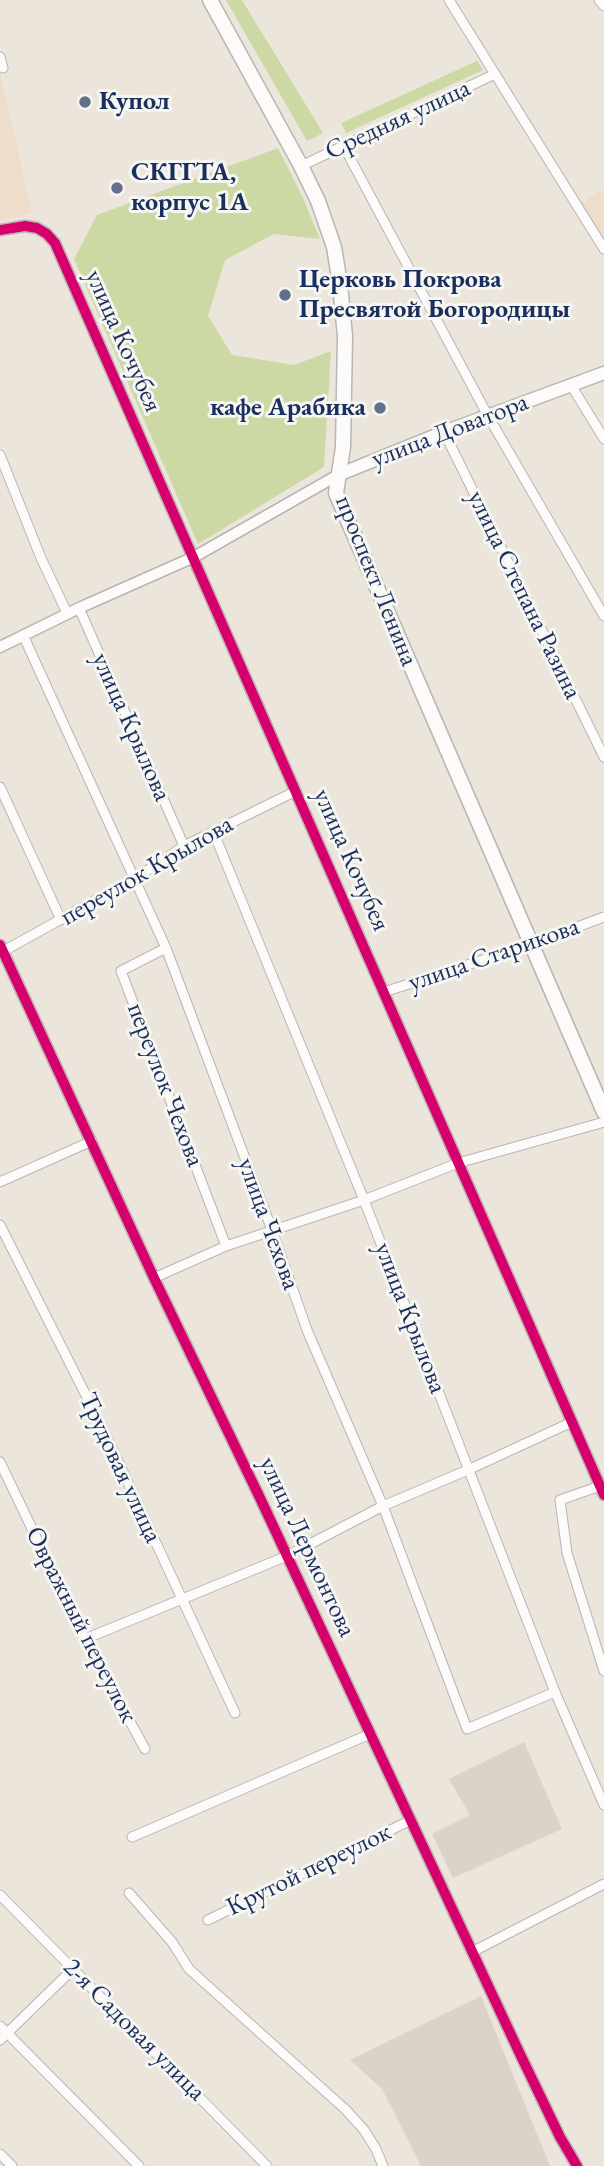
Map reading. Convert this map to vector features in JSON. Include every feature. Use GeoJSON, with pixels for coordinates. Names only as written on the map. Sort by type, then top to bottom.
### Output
{"type":"FeatureCollection","features":[{"type":"Feature","properties":{"kind":"main road","name":"проспект Ленина"},"geometry":{"type":"LineString","coordinates":[[210,0],[301,166],[327,225],[340,284],[345,335],[343,447],[336,493],[604,1112]]}},
{"type":"Feature","properties":{"kind":"main road","name":"улица Доватора"},"geometry":{"type":"LineString","coordinates":[[338,475],[444,432],[604,373]]}},
{"type":"Feature","properties":{"kind":"street"},"geometry":{"type":"LineString","coordinates":[[449,0],[604,249]]}},
{"type":"Feature","properties":{"kind":"street"},"geometry":{"type":"LineString","coordinates":[[599,0],[604,6]]}},
{"type":"Feature","properties":{"kind":"street"},"geometry":{"type":"LineString","coordinates":[[0,57],[3,68]]}},
{"type":"Feature","properties":{"kind":"street","name":"Средняя улица"},"geometry":{"type":"LineString","coordinates":[[301,166],[495,74]]}},
{"type":"Feature","properties":{"kind":"street"},"geometry":{"type":"LineString","coordinates":[[343,145],[488,416],[604,616]]}},
{"type":"Feature","properties":{"kind":"street","name":"улица Кочубея"},"geometry":{"type":"LineString","coordinates":[[0,230],[25,226],[37,228],[55,243],[602,1491]]}},
{"type":"Feature","properties":{"kind":"street"},"geometry":{"type":"LineString","coordinates":[[571,385],[604,439]]}},
{"type":"Feature","properties":{"kind":"street","name":"улица Степана Разина"},"geometry":{"type":"LineString","coordinates":[[444,432],[604,757]]}},
{"type":"Feature","properties":{"kind":"street"},"geometry":{"type":"LineString","coordinates":[[0,455],[41,558],[67,613]]}},
{"type":"Feature","properties":{"kind":"street","name":"улица Доватора"},"geometry":{"type":"LineString","coordinates":[[0,647],[67,613],[194,557],[338,475]]}},
{"type":"Feature","properties":{"kind":"street","name":"улица Крылова"},"geometry":{"type":"LineString","coordinates":[[79,608],[184,846]]}},
{"type":"Feature","properties":{"kind":"street","name":"улица Чехова"},"geometry":{"type":"LineString","coordinates":[[23,635],[166,948],[307,1330],[383,1506],[467,1729],[555,1692]]}},
{"type":"Feature","properties":{"kind":"street"},"geometry":{"type":"LineString","coordinates":[[0,787],[61,920]]}},
{"type":"Feature","properties":{"kind":"street","name":"переулок Крылова"},"geometry":{"type":"LineString","coordinates":[[1,950],[135,879],[184,846],[296,791]]}},
{"type":"Feature","properties":{"kind":"street","name":"улица Крылова"},"geometry":{"type":"LineString","coordinates":[[213,831],[364,1200],[555,1692],[604,1805]]}},
{"type":"Feature","properties":{"kind":"street","name":"улица Старикова"},"geometry":{"type":"LineString","coordinates":[[384,992],[532,944],[604,917]]}},
{"type":"Feature","properties":{"kind":"street","name":"переулок Чехова"},"geometry":{"type":"LineString","coordinates":[[166,948],[121,971],[226,1246]]}},
{"type":"Feature","properties":{"kind":"street","name":"улица Лермонтова"},"geometry":{"type":"LineString","coordinates":[[1,950],[472,1952],[560,2137],[577,2166]]}},
{"type":"Feature","properties":{"kind":"street"},"geometry":{"type":"LineString","coordinates":[[154,1278],[226,1246],[364,1200],[458,1163],[604,1122]]}},
{"type":"Feature","properties":{"kind":"street"},"geometry":{"type":"LineString","coordinates":[[0,1182],[92,1141]]}},
{"type":"Feature","properties":{"kind":"street","name":"Трудовая улица"},"geometry":{"type":"LineString","coordinates":[[0,1225],[104,1431],[236,1713]]}},
{"type":"Feature","properties":{"kind":"street"},"geometry":{"type":"LineString","coordinates":[[85,1639],[287,1556],[383,1506],[572,1422]]}},
{"type":"Feature","properties":{"kind":"street","name":"Овражный переулок"},"geometry":{"type":"LineString","coordinates":[[0,1462],[85,1639],[145,1749]]}},
{"type":"Feature","properties":{"kind":"street"},"geometry":{"type":"LineString","coordinates":[[602,1491],[560,1500],[567,1553],[604,1671]]}},
{"type":"Feature","properties":{"kind":"street"},"geometry":{"type":"LineString","coordinates":[[132,1837],[370,1734]]}},
{"type":"Feature","properties":{"kind":"street","name":"Крутой переулок"},"geometry":{"type":"LineString","coordinates":[[208,1920],[411,1821]]}},
{"type":"Feature","properties":{"kind":"street"},"geometry":{"type":"LineString","coordinates":[[472,1952],[604,1884]]}},
{"type":"Feature","properties":{"kind":"street"},"geometry":{"type":"LineString","coordinates":[[129,1893],[172,1942],[189,1969],[346,2110],[364,2130],[383,2166]]}},
{"type":"Feature","properties":{"kind":"street","name":"2-я Садовая улица"},"geometry":{"type":"LineString","coordinates":[[0,1895],[267,2166]]}},
{"type":"Feature","properties":{"kind":"street"},"geometry":{"type":"LineString","coordinates":[[73,1969],[2,2033],[139,2166]]}},
{"type":"Feature","properties":{"kind":"street"},"geometry":{"type":"LineString","coordinates":[[0,2154],[12,2166]]}},
{"type":"Feature","properties":{"kind":"shaded area"},"geometry":{"type":"Polygon","coordinates":[[[0,72],[32,213],[0,221],[0,72]]]}},
{"type":"Feature","properties":{"kind":"shaded area"},"geometry":{"type":"Polygon","coordinates":[[[604,189],[604,243],[580,204],[604,189]]]}},
{"type":"Feature","properties":{"kind":"shaded area"},"geometry":{"type":"Polygon","coordinates":[[[524,1742],[562,1829],[453,1878],[432,1834],[470,1815],[449,1779],[524,1742]]]}},
{"type":"Feature","properties":{"kind":"shaded area"},"geometry":{"type":"Polygon","coordinates":[[[481,1996],[550,2166],[421,2166],[382,2089],[350,2060],[481,1996]]]}},
{"type":"Feature","properties":{"kind":"green space"},"geometry":{"type":"Polygon","coordinates":[[[226,0],[242,0],[323,133],[307,141],[226,0]]]}},
{"type":"Feature","properties":{"kind":"green space"},"geometry":{"type":"Polygon","coordinates":[[[477,61],[483,70],[346,133],[341,123],[477,61]]]}},
{"type":"Feature","properties":{"kind":"green space"},"geometry":{"type":"Polygon","coordinates":[[[278,148],[320,239],[274,234],[225,260],[208,316],[232,355],[294,365],[331,351],[324,467],[198,544],[74,259],[97,215],[278,148]]]}},
{"type":"Feature","properties":{"kind":"cycle path"},"geometry":{"type":"LineString","coordinates":[[0,230],[25,226],[37,228],[55,243],[604,1495]]}},
{"type":"Feature","properties":{"kind":"cycle path"},"geometry":{"type":"LineString","coordinates":[[0,945],[520,2054],[577,2166]]}},
{"type":"Feature","properties":{"kind":"place","name":"Купол"},"geometry":{"type":"Point","coordinates":[85,102]}},
{"type":"Feature","properties":{"kind":"place","name":"СКГГТА, корпус 1А"},"geometry":{"type":"Point","coordinates":[117,188]}},
{"type":"Feature","properties":{"kind":"place","name":"Церковь Покрова Пресвятой Богородицы"},"geometry":{"type":"Point","coordinates":[285,295]}},
{"type":"Feature","properties":{"kind":"place","name":"кафе Арабика"},"geometry":{"type":"Point","coordinates":[380,408]}}]}
